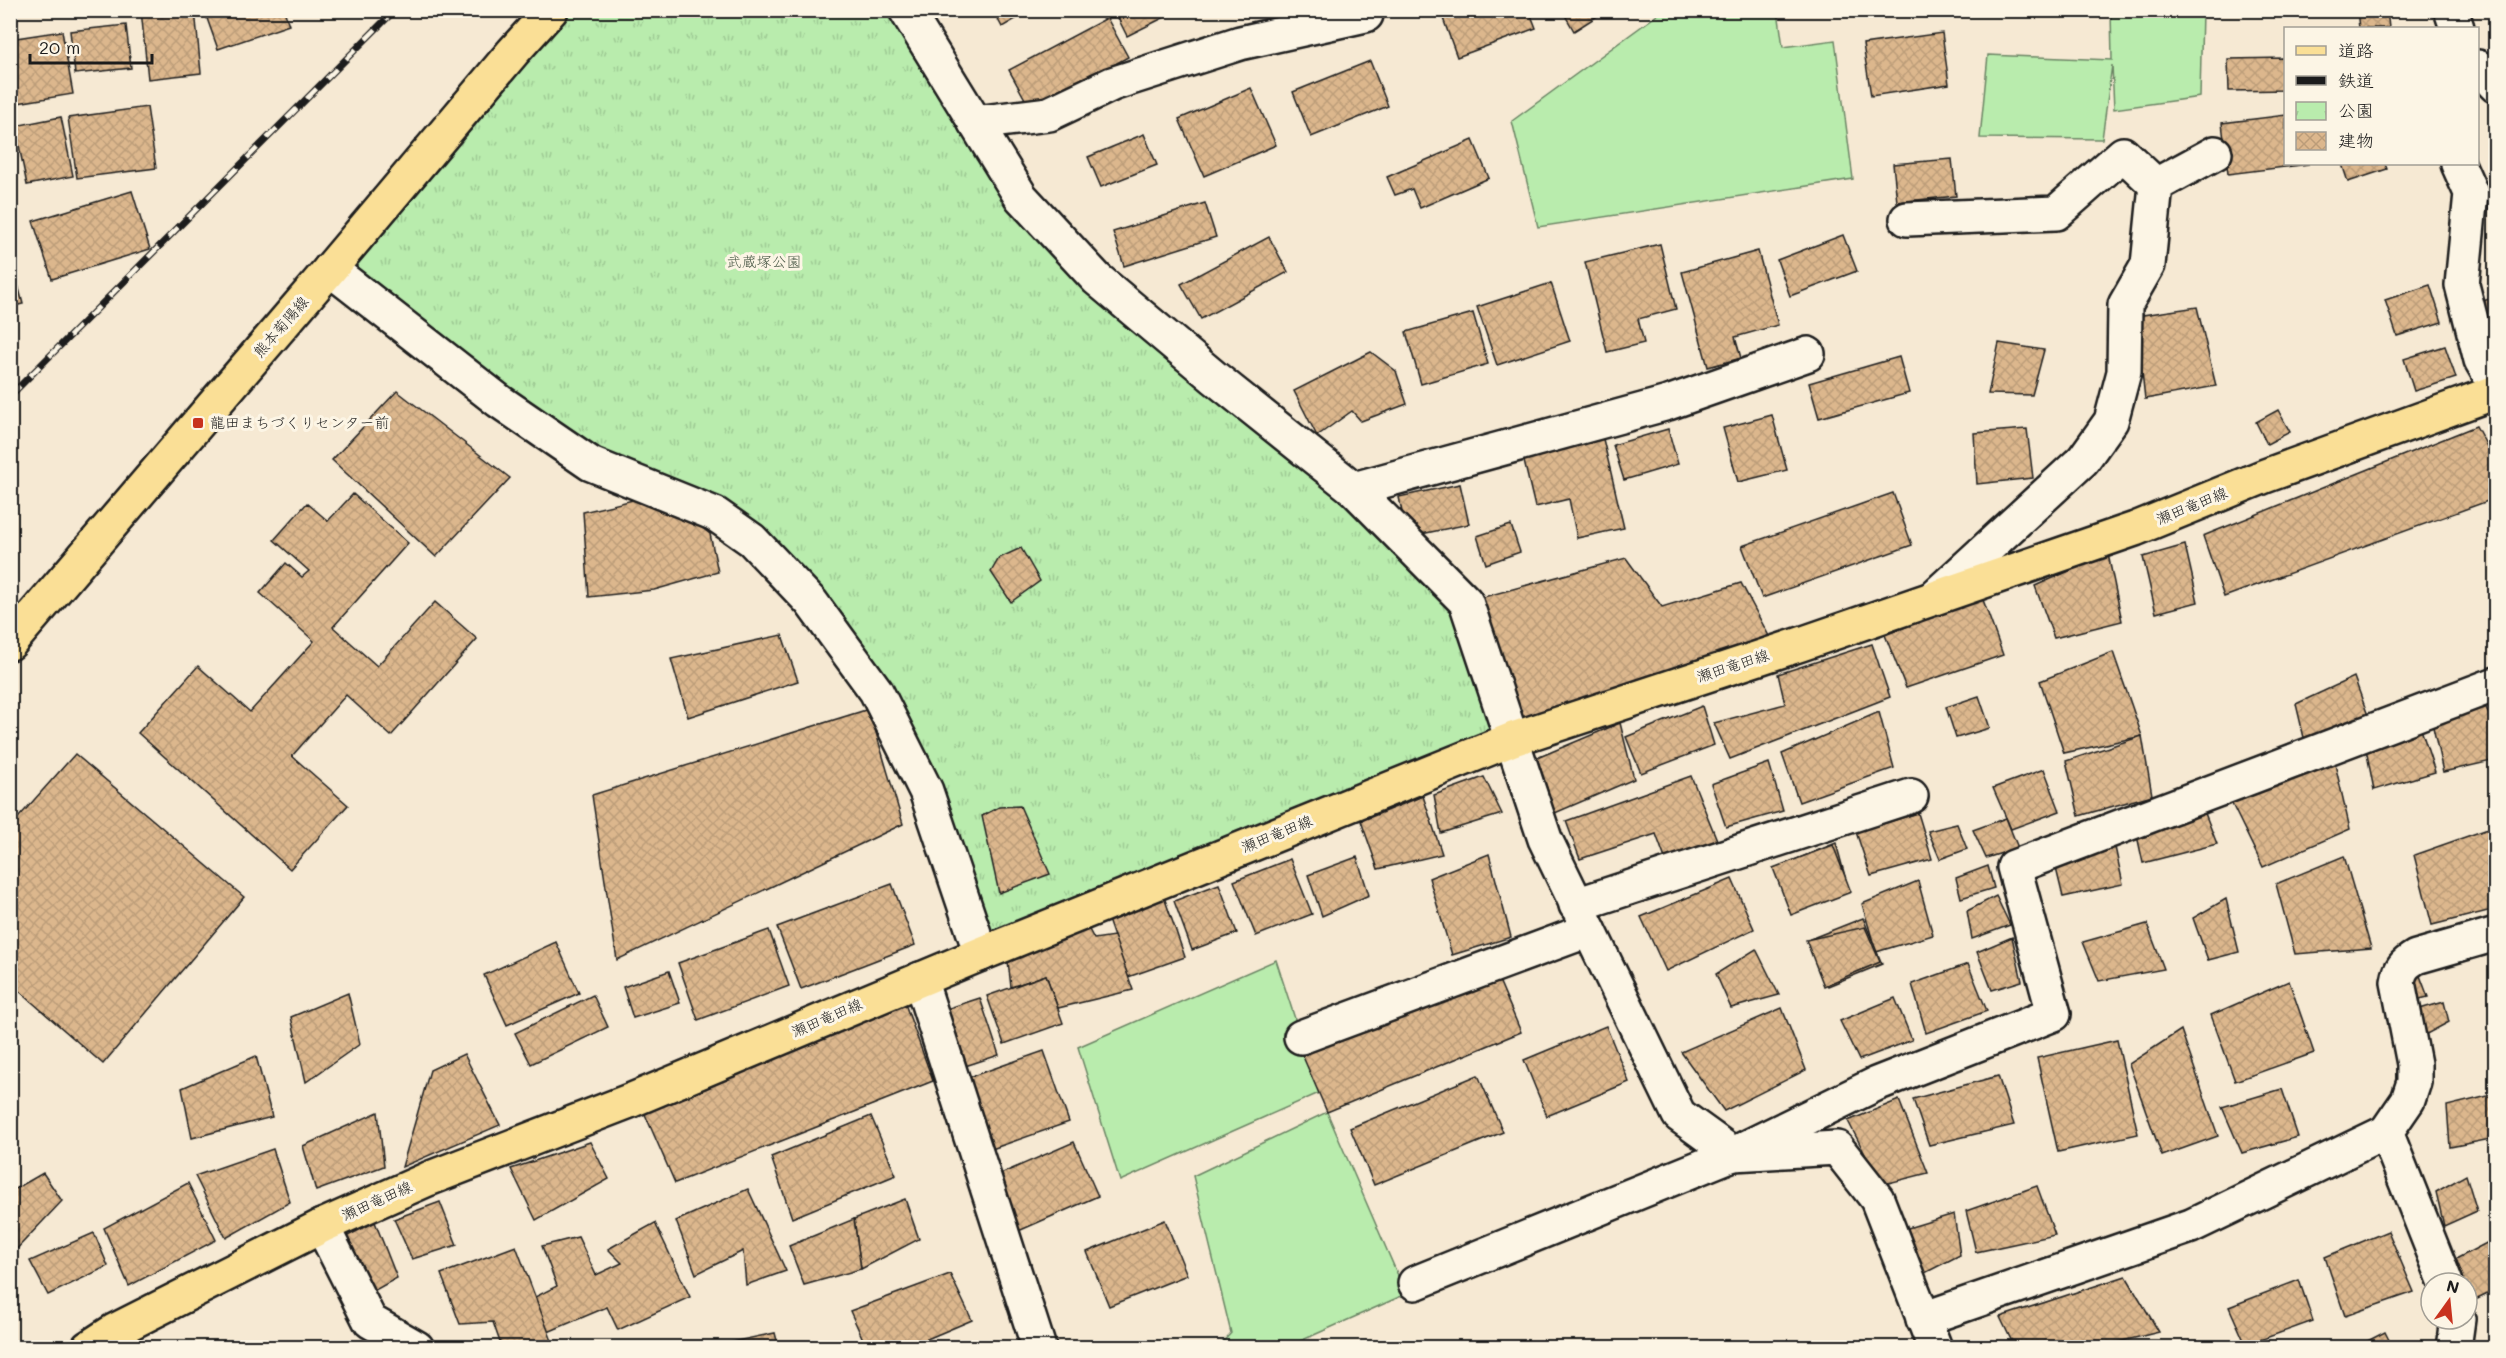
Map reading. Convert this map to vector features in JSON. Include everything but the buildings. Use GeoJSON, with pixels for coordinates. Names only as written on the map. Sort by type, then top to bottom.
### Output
{"type":"FeatureCollection","features":[{"type":"Feature","properties":{"kind":"main road","name":"熊本菊陽線"},"geometry":{"type":"LineString","coordinates":[[10,643],[513,52],[552,10]]}},
{"type":"Feature","properties":{"kind":"main road","name":"瀬田竜田線"},"geometry":{"type":"LineString","coordinates":[[88,1347],[124,1326],[322,1226],[428,1179],[632,1100],[981,954],[1513,739],[2135,529],[2265,476],[2496,392]]}},
{"type":"Feature","properties":{"kind":"street"},"geometry":{"type":"LineString","coordinates":[[906,10],[1021,196],[1097,279],[1215,378],[1354,489],[1466,602],[1545,839],[1679,1115],[1733,1154],[1837,1148],[1877,1200],[1929,1333],[2191,1226],[2386,1132],[2408,1100],[2414,1082],[2414,1064],[2398,982],[2400,971],[2406,963],[2416,957],[2496,934]]}},
{"type":"Feature","properties":{"kind":"street"},"geometry":{"type":"LineString","coordinates":[[2451,10],[2457,27]]}},
{"type":"Feature","properties":{"kind":"street"},"geometry":{"type":"LineString","coordinates":[[975,123],[1049,114],[1112,84],[1240,43],[1366,15]]}},
{"type":"Feature","properties":{"kind":"street"},"geometry":{"type":"LineString","coordinates":[[2479,68],[2496,86]]}},
{"type":"Feature","properties":{"kind":"street"},"geometry":{"type":"LineString","coordinates":[[2156,185],[2215,153]]}},
{"type":"Feature","properties":{"kind":"street"},"geometry":{"type":"LineString","coordinates":[[1907,219],[2056,213],[2123,154],[2156,185]]}},
{"type":"Feature","properties":{"kind":"street"},"geometry":{"type":"LineString","coordinates":[[2458,165],[2471,193],[2462,285],[2481,360],[2496,386]]}},
{"type":"Feature","properties":{"kind":"street"},"geometry":{"type":"LineString","coordinates":[[1933,598],[2084,460],[2111,422],[2124,372],[2125,306],[2148,265],[2156,185]]}},
{"type":"Feature","properties":{"kind":"street"},"geometry":{"type":"LineString","coordinates":[[330,269],[499,400],[591,464],[715,514],[752,540],[811,602],[876,691],[926,791],[981,954]]}},
{"type":"Feature","properties":{"kind":"street"},"geometry":{"type":"LineString","coordinates":[[1354,489],[1668,403],[1808,354]]}},
{"type":"Feature","properties":{"kind":"street"},"geometry":{"type":"LineString","coordinates":[[1415,1283],[1733,1154],[1876,1084],[2054,1014],[2014,867],[2496,684]]}},
{"type":"Feature","properties":{"kind":"street"},"geometry":{"type":"LineString","coordinates":[[1301,1038],[1582,918],[1911,796]]}},
{"type":"Feature","properties":{"kind":"street"},"geometry":{"type":"LineString","coordinates":[[920,979],[1039,1347]]}},
{"type":"Feature","properties":{"kind":"street"},"geometry":{"type":"LineString","coordinates":[[2386,1132],[2441,1271]]}},
{"type":"Feature","properties":{"kind":"street"},"geometry":{"type":"LineString","coordinates":[[322,1226],[370,1321],[417,1347]]}},
{"type":"Feature","properties":{"kind":"street"},"geometry":{"type":"LineString","coordinates":[[2454,1347],[2456,1331]]}},
{"type":"Feature","properties":{"kind":"green space"},"geometry":{"type":"Polygon","coordinates":[[[1664,10],[1778,11],[1783,47],[1835,40],[1853,179],[1538,227],[1512,121],[1664,10]]]}},
{"type":"Feature","properties":{"kind":"green space","name":"武蔵塚公園"},"geometry":{"type":"Polygon","coordinates":[[[572,11],[906,11],[1021,197],[1466,602],[1513,739],[981,954],[926,791],[752,540],[591,464],[330,269],[572,11]]]}},
{"type":"Feature","properties":{"kind":"green space"},"geometry":{"type":"Polygon","coordinates":[[[2111,11],[2202,11],[2200,97],[2114,109],[2112,65],[2102,139],[1980,138],[1988,55],[2112,60],[2111,11]]]}},
{"type":"Feature","properties":{"kind":"green space"},"geometry":{"type":"Polygon","coordinates":[[[1276,960],[1319,1093],[1120,1181],[1078,1047],[1276,960]]]}},
{"type":"Feature","properties":{"kind":"green space"},"geometry":{"type":"Polygon","coordinates":[[[1327,1112],[1406,1294],[1287,1347],[1218,1347],[1231,1333],[1193,1176],[1327,1112]]]}},
{"type":"Feature","properties":{"kind":"railway"},"geometry":{"type":"LineString","coordinates":[[10,396],[395,10]]}},
{"type":"Feature","properties":{"kind":"place","name":"龍田まちづくりセンター前"},"geometry":{"type":"Point","coordinates":[198,423]}}]}
